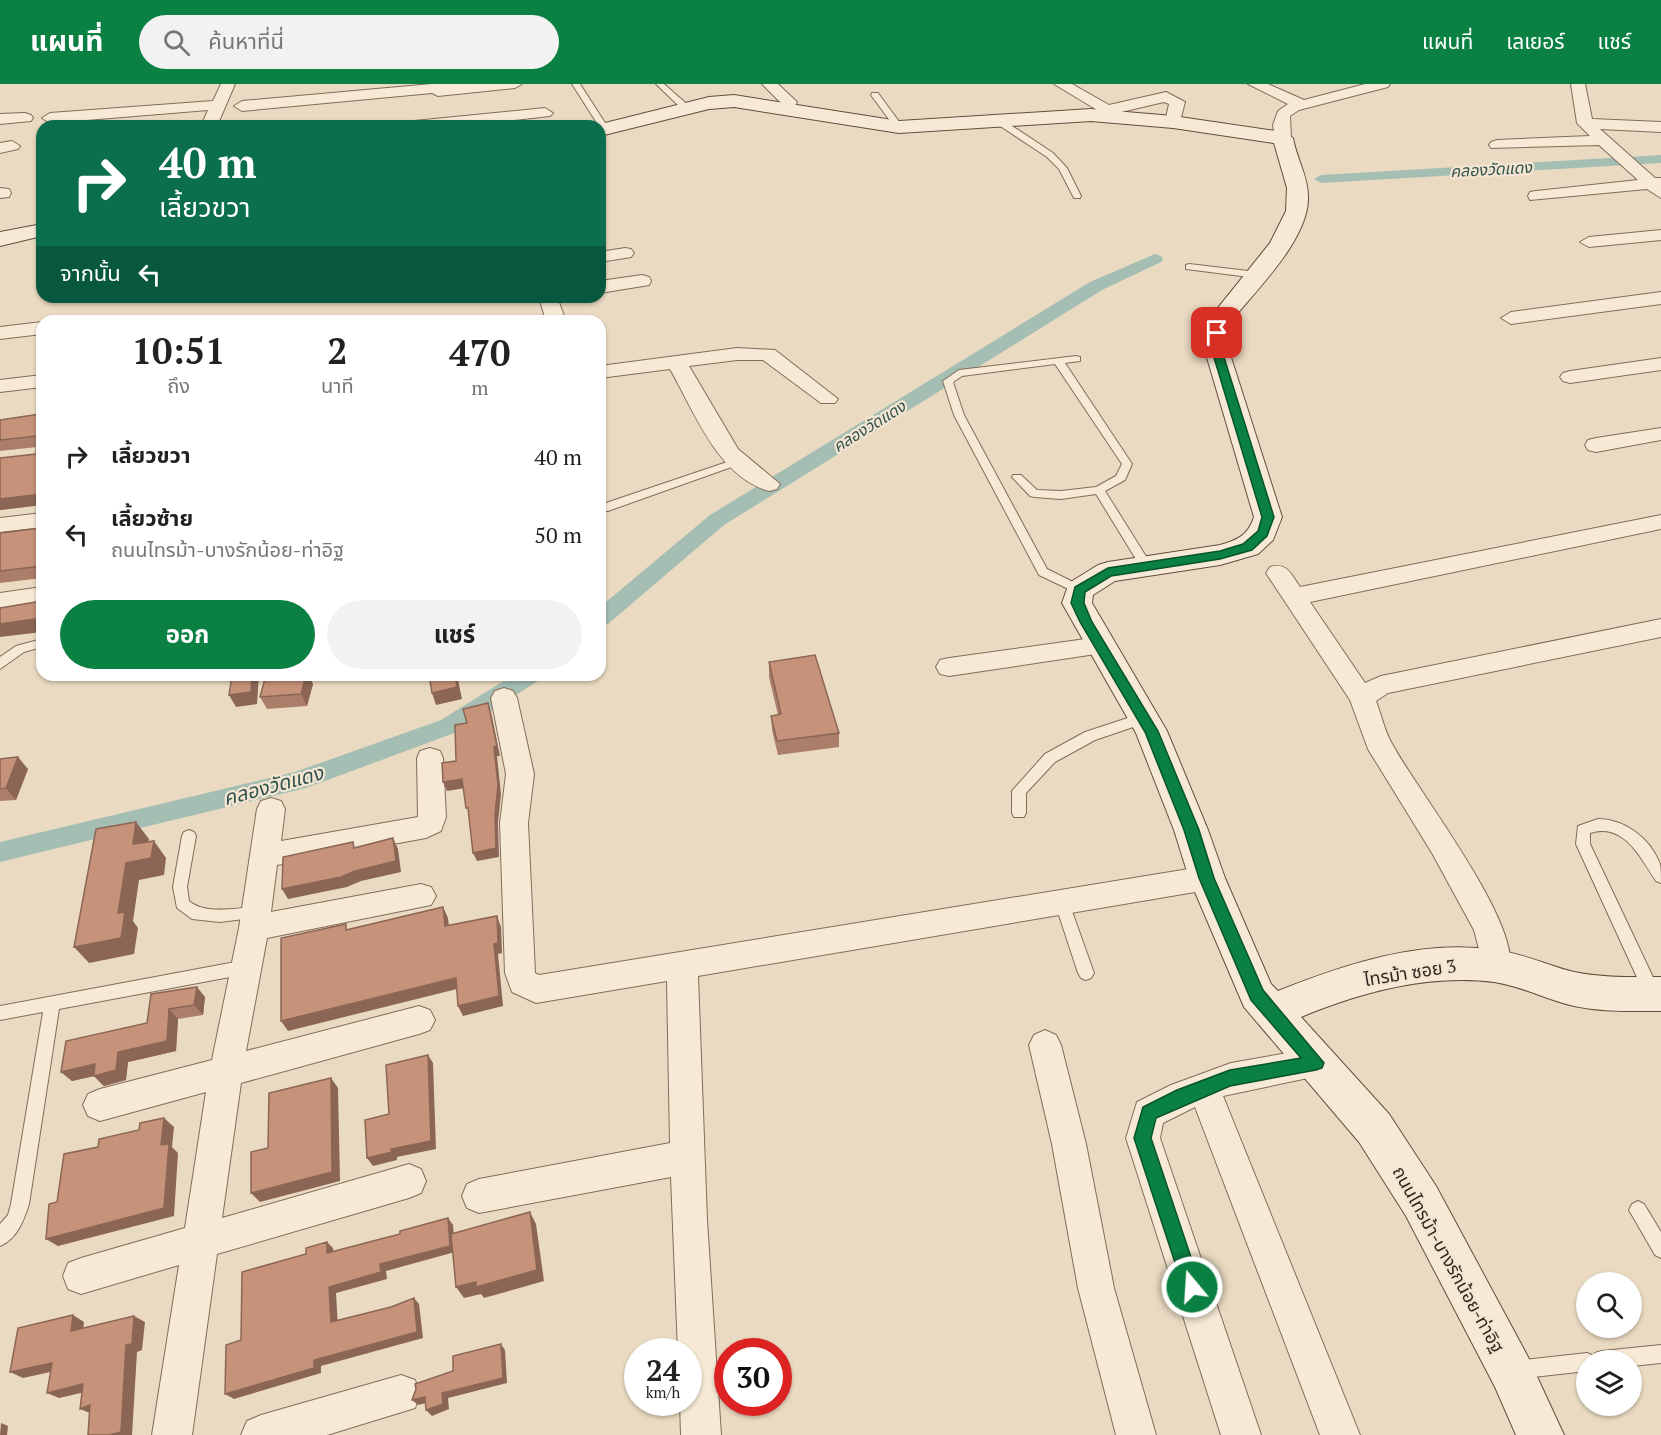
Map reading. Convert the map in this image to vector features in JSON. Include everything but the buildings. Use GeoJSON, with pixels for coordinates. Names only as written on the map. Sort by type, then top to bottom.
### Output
{"type":"FeatureCollection","features":[{"type":"Feature","properties":{"kind":"street"},"geometry":{"type":"LineString","coordinates":[[212,120],[228,84]]}},
{"type":"Feature","properties":{"kind":"street"},"geometry":{"type":"LineString","coordinates":[[421,120],[439,104],[515,84]]}},
{"type":"Feature","properties":{"kind":"street"},"geometry":{"type":"LineString","coordinates":[[760,84],[767,97],[768,106]]}},
{"type":"Feature","properties":{"kind":"street"},"geometry":{"type":"LineString","coordinates":[[769,84],[789,102],[788,109]]}},
{"type":"Feature","properties":{"kind":"street"},"geometry":{"type":"LineString","coordinates":[[1061,84],[1112,113]]}},
{"type":"Feature","properties":{"kind":"street"},"geometry":{"type":"LineString","coordinates":[[1256,84],[1301,104]]}},
{"type":"Feature","properties":{"kind":"street"},"geometry":{"type":"LineString","coordinates":[[1079,590],[1108,572],[1220,555],[1248,547],[1263,533],[1268,517],[1217,351],[1217,333],[1221,319],[1278,249],[1291,224],[1298,198],[1283,138],[1281,125],[1284,114],[1301,104],[1383,84]]}},
{"type":"Feature","properties":{"kind":"street"},"geometry":{"type":"LineString","coordinates":[[1578,84],[1585,123],[1601,140],[1657,186]]}},
{"type":"Feature","properties":{"kind":"street"},"geometry":{"type":"LineString","coordinates":[[606,129],[686,108],[734,101],[899,127],[1112,113],[1283,138]]}},
{"type":"Feature","properties":{"kind":"street"},"geometry":{"type":"LineString","coordinates":[[242,106],[439,104],[544,113]]}},
{"type":"Feature","properties":{"kind":"street"},"geometry":{"type":"LineString","coordinates":[[50,118],[219,105]]}},
{"type":"Feature","properties":{"kind":"street"},"geometry":{"type":"LineString","coordinates":[[0,119],[25,118]]}},
{"type":"Feature","properties":{"kind":"street"},"geometry":{"type":"LineString","coordinates":[[1585,123],[1661,127]]}},
{"type":"Feature","properties":{"kind":"street"},"geometry":{"type":"LineString","coordinates":[[1497,145],[1601,140]]}},
{"type":"Feature","properties":{"kind":"street"},"geometry":{"type":"LineString","coordinates":[[1536,196],[1657,186]]}},
{"type":"Feature","properties":{"kind":"street"},"geometry":{"type":"LineString","coordinates":[[0,239],[36,231]]}},
{"type":"Feature","properties":{"kind":"street"},"geometry":{"type":"LineString","coordinates":[[1589,242],[1661,236]]}},
{"type":"Feature","properties":{"kind":"street"},"geometry":{"type":"LineString","coordinates":[[606,256],[625,253]]}},
{"type":"Feature","properties":{"kind":"street"},"geometry":{"type":"LineString","coordinates":[[606,286],[642,281]]}},
{"type":"Feature","properties":{"kind":"street"},"geometry":{"type":"LineString","coordinates":[[1511,318],[1661,298]]}},
{"type":"Feature","properties":{"kind":"street"},"geometry":{"type":"LineString","coordinates":[[0,333],[36,329]]}},
{"type":"Feature","properties":{"kind":"street"},"geometry":{"type":"LineString","coordinates":[[606,371],[737,354],[768,354],[828,399]]}},
{"type":"Feature","properties":{"kind":"street"},"geometry":{"type":"LineString","coordinates":[[677,363],[736,462],[770,484]]}},
{"type":"Feature","properties":{"kind":"street"},"geometry":{"type":"LineString","coordinates":[[1570,377],[1661,364]]}},
{"type":"Feature","properties":{"kind":"street"},"geometry":{"type":"LineString","coordinates":[[0,386],[36,382]]}},
{"type":"Feature","properties":{"kind":"street"},"geometry":{"type":"LineString","coordinates":[[1596,445],[1661,434]]}},
{"type":"Feature","properties":{"kind":"street"},"geometry":{"type":"LineString","coordinates":[[0,525],[36,521]]}},
{"type":"Feature","properties":{"kind":"street"},"geometry":{"type":"LineString","coordinates":[[1293,597],[1656,529]]}},
{"type":"Feature","properties":{"kind":"street"},"geometry":{"type":"LineString","coordinates":[[1278,573],[1362,698],[1377,742],[1442,845],[1489,928],[1497,966]]}},
{"type":"Feature","properties":{"kind":"street","name":"ถนนไทรม้า-บางรักน้อย-ท่าอิฐ"},"geometry":{"type":"LineString","coordinates":[[1079,590],[1077,603],[1151,731],[1191,830],[1207,878],[1257,994],[1270,1012],[1374,1128],[1421,1201],[1511,1371],[1540,1435]]}},
{"type":"Feature","properties":{"kind":"street"},"geometry":{"type":"LineString","coordinates":[[0,601],[36,596]]}},
{"type":"Feature","properties":{"kind":"street"},"geometry":{"type":"LineString","coordinates":[[1362,698],[1381,685],[1661,628]]}},
{"type":"Feature","properties":{"kind":"street"},"geometry":{"type":"LineString","coordinates":[[1362,698],[1396,701],[1661,645]]}},
{"type":"Feature","properties":{"kind":"street"},"geometry":{"type":"LineString","coordinates":[[949,667],[1100,646]]}},
{"type":"Feature","properties":{"kind":"street"},"geometry":{"type":"LineString","coordinates":[[504,698],[520,774],[514,823],[520,974],[523,982],[536,989],[1061,900],[1207,878]]}},
{"type":"Feature","properties":{"kind":"street"},"geometry":{"type":"LineString","coordinates":[[264,856],[426,827],[431,823],[432,817],[430,758]]}},
{"type":"Feature","properties":{"kind":"street"},"geometry":{"type":"LineString","coordinates":[[172,1435],[226,1071],[246,967],[271,809]]}},
{"type":"Feature","properties":{"kind":"street"},"geometry":{"type":"LineString","coordinates":[[254,920],[421,896]]}},
{"type":"Feature","properties":{"kind":"street","name":"ไทรม้า ซอย 3"},"geometry":{"type":"LineString","coordinates":[[1270,1012],[1336,985],[1401,970],[1459,963],[1497,966],[1575,989],[1615,994],[1657,994]]}},
{"type":"Feature","properties":{"kind":"street"},"geometry":{"type":"LineString","coordinates":[[682,965],[687,1157],[701,1435]]}},
{"type":"Feature","properties":{"kind":"street"},"geometry":{"type":"LineString","coordinates":[[100,1105],[419,1020]]}},
{"type":"Feature","properties":{"kind":"street"},"geometry":{"type":"LineString","coordinates":[[1045,1045],[1069,1144],[1096,1288],[1136,1435]]}},
{"type":"Feature","properties":{"kind":"street"},"geometry":{"type":"LineString","coordinates":[[1241,1435],[1143,1138],[1149,1113],[1203,1089],[1230,1078],[1316,1063]]}},
{"type":"Feature","properties":{"kind":"street"},"geometry":{"type":"LineString","coordinates":[[1203,1089],[1340,1435]]}},
{"type":"Feature","properties":{"kind":"street"},"geometry":{"type":"LineString","coordinates":[[479,1196],[687,1157]]}},
{"type":"Feature","properties":{"kind":"street"},"geometry":{"type":"LineString","coordinates":[[81,1276],[409,1181]]}},
{"type":"Feature","properties":{"kind":"street"},"geometry":{"type":"LineString","coordinates":[[261,1435],[401,1394]]}},
{"type":"Feature","properties":{"kind":"lane"},"geometry":{"type":"LineString","coordinates":[[576,84],[596,120]]}},
{"type":"Feature","properties":{"kind":"lane"},"geometry":{"type":"LineString","coordinates":[[660,84],[686,108]]}},
{"type":"Feature","properties":{"kind":"lane"},"geometry":{"type":"LineString","coordinates":[[875,95],[899,127]]}},
{"type":"Feature","properties":{"kind":"lane"},"geometry":{"type":"LineString","coordinates":[[997,120],[1050,155],[1063,168],[1077,196]]}},
{"type":"Feature","properties":{"kind":"lane"},"geometry":{"type":"LineString","coordinates":[[1189,267],[1257,275]]}},
{"type":"Feature","properties":{"kind":"lane"},"geometry":{"type":"LineString","coordinates":[[1076,359],[960,373],[948,381],[959,415],[1043,572],[1079,590]]}},
{"type":"Feature","properties":{"kind":"lane"},"geometry":{"type":"LineString","coordinates":[[1017,477],[1034,493],[1061,495],[1099,489],[1121,478],[1127,464],[1058,361]]}},
{"type":"Feature","properties":{"kind":"lane"},"geometry":{"type":"LineString","coordinates":[[606,507],[736,462]]}},
{"type":"Feature","properties":{"kind":"lane"},"geometry":{"type":"LineString","coordinates":[[1099,489],[1146,566]]}},
{"type":"Feature","properties":{"kind":"lane"},"geometry":{"type":"LineString","coordinates":[[0,664],[20,649],[36,645]]}},
{"type":"Feature","properties":{"kind":"lane"},"geometry":{"type":"LineString","coordinates":[[1019,813],[1019,791],[1050,758],[1090,736],[1143,718]]}},
{"type":"Feature","properties":{"kind":"lane"},"geometry":{"type":"LineString","coordinates":[[1657,994],[1583,844],[1583,830],[1594,825],[1617,825],[1630,832],[1661,877]]}},
{"type":"Feature","properties":{"kind":"lane"},"geometry":{"type":"LineString","coordinates":[[189,836],[180,887],[182,904],[192,914],[254,920]]}},
{"type":"Feature","properties":{"kind":"lane"},"geometry":{"type":"LineString","coordinates":[[1061,900],[1086,973]]}},
{"type":"Feature","properties":{"kind":"lane"},"geometry":{"type":"LineString","coordinates":[[0,1012],[246,967]]}},
{"type":"Feature","properties":{"kind":"lane"},"geometry":{"type":"LineString","coordinates":[[0,1237],[15,1220],[20,1204],[52,1003]]}},
{"type":"Feature","properties":{"kind":"lane"},"geometry":{"type":"LineString","coordinates":[[1638,1210],[1661,1249]]}},
{"type":"Feature","properties":{"kind":"lane"},"geometry":{"type":"LineString","coordinates":[[1642,1356],[1661,1354]]}},
{"type":"Feature","properties":{"kind":"lane"},"geometry":{"type":"LineString","coordinates":[[1511,1371],[1576,1363]]}},
{"type":"Feature","properties":{"kind":"waterway","name":"คลองวัดแดง"},"geometry":{"type":"LineString","coordinates":[[1321,179],[1661,159]]}},
{"type":"Feature","properties":{"kind":"waterway","name":"คลองวัดแดง"},"geometry":{"type":"LineString","coordinates":[[606,614],[717,520],[1096,286],[1155,259]]}},
{"type":"Feature","properties":{"kind":"waterway","name":"คลองวัดแดง"},"geometry":{"type":"LineString","coordinates":[[0,852],[297,781],[449,726],[520,681]]}},
{"type":"Feature","properties":{"kind":"route"},"geometry":{"type":"LineString","coordinates":[[1192,1287],[1143,1138],[1149,1113],[1183,1096],[1230,1078],[1316,1063],[1270,1012],[1257,994],[1207,878],[1191,830],[1151,731],[1077,603],[1079,590],[1108,572],[1220,555],[1248,547],[1263,533],[1268,517],[1217,351],[1217,333]]}}]}
